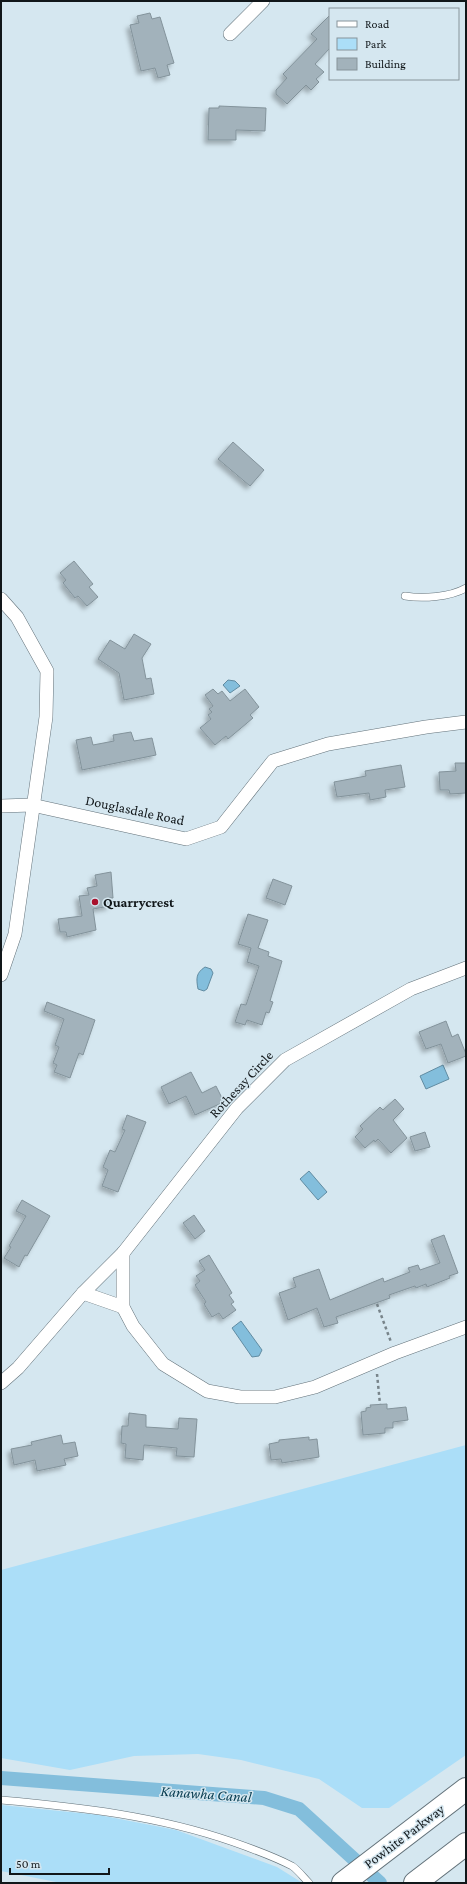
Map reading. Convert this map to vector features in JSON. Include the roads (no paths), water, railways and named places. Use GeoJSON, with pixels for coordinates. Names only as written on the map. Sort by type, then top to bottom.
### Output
{"type":"FeatureCollection","features":[{"type":"Feature","properties":{"kind":"highway","name":"Powhite Parkway"},"geometry":{"type":"LineString","coordinates":[[343,1883],[466,1789]]}},
{"type":"Feature","properties":{"kind":"highway"},"geometry":{"type":"LineString","coordinates":[[415,1883],[461,1848]]}},
{"type":"Feature","properties":{"kind":"street"},"geometry":{"type":"LineString","coordinates":[[230,34],[263,1]]}},
{"type":"Feature","properties":{"kind":"street"},"geometry":{"type":"LineString","coordinates":[[1,599],[17,617],[47,671],[46,717],[32,805],[15,934],[1,974]]}},
{"type":"Feature","properties":{"kind":"street","name":"Douglasdale Road"},"geometry":{"type":"LineString","coordinates":[[1,806],[32,805],[186,839],[221,827],[273,761],[328,744],[426,727],[466,722]]}},
{"type":"Feature","properties":{"kind":"street","name":"Rothesay Circle"},"geometry":{"type":"LineString","coordinates":[[1,1383],[18,1368],[82,1293],[124,1252],[237,1108],[285,1060],[410,988],[466,968]]}},
{"type":"Feature","properties":{"kind":"street"},"geometry":{"type":"LineString","coordinates":[[124,1252],[123,1307],[133,1326],[162,1364],[207,1391],[240,1397],[275,1396],[315,1387],[396,1353],[466,1327]]}},
{"type":"Feature","properties":{"kind":"street"},"geometry":{"type":"LineString","coordinates":[[82,1293],[123,1307]]}},
{"type":"Feature","properties":{"kind":"lane"},"geometry":{"type":"LineString","coordinates":[[405,596],[413,598],[450,594],[466,588]]}},
{"type":"Feature","properties":{"kind":"lane"},"geometry":{"type":"LineString","coordinates":[[1,1800],[68,1806],[152,1819],[207,1833],[263,1852],[293,1867],[310,1883]]}},
{"type":"Feature","properties":{"kind":"waterway","name":"Kanawha Canal"},"geometry":{"type":"LineString","coordinates":[[1,1778],[264,1798],[299,1809],[380,1883]]}},
{"type":"Feature","properties":{"kind":"place","name":"Quarrycrest"},"geometry":{"type":"Point","coordinates":[95,902]}}]}
